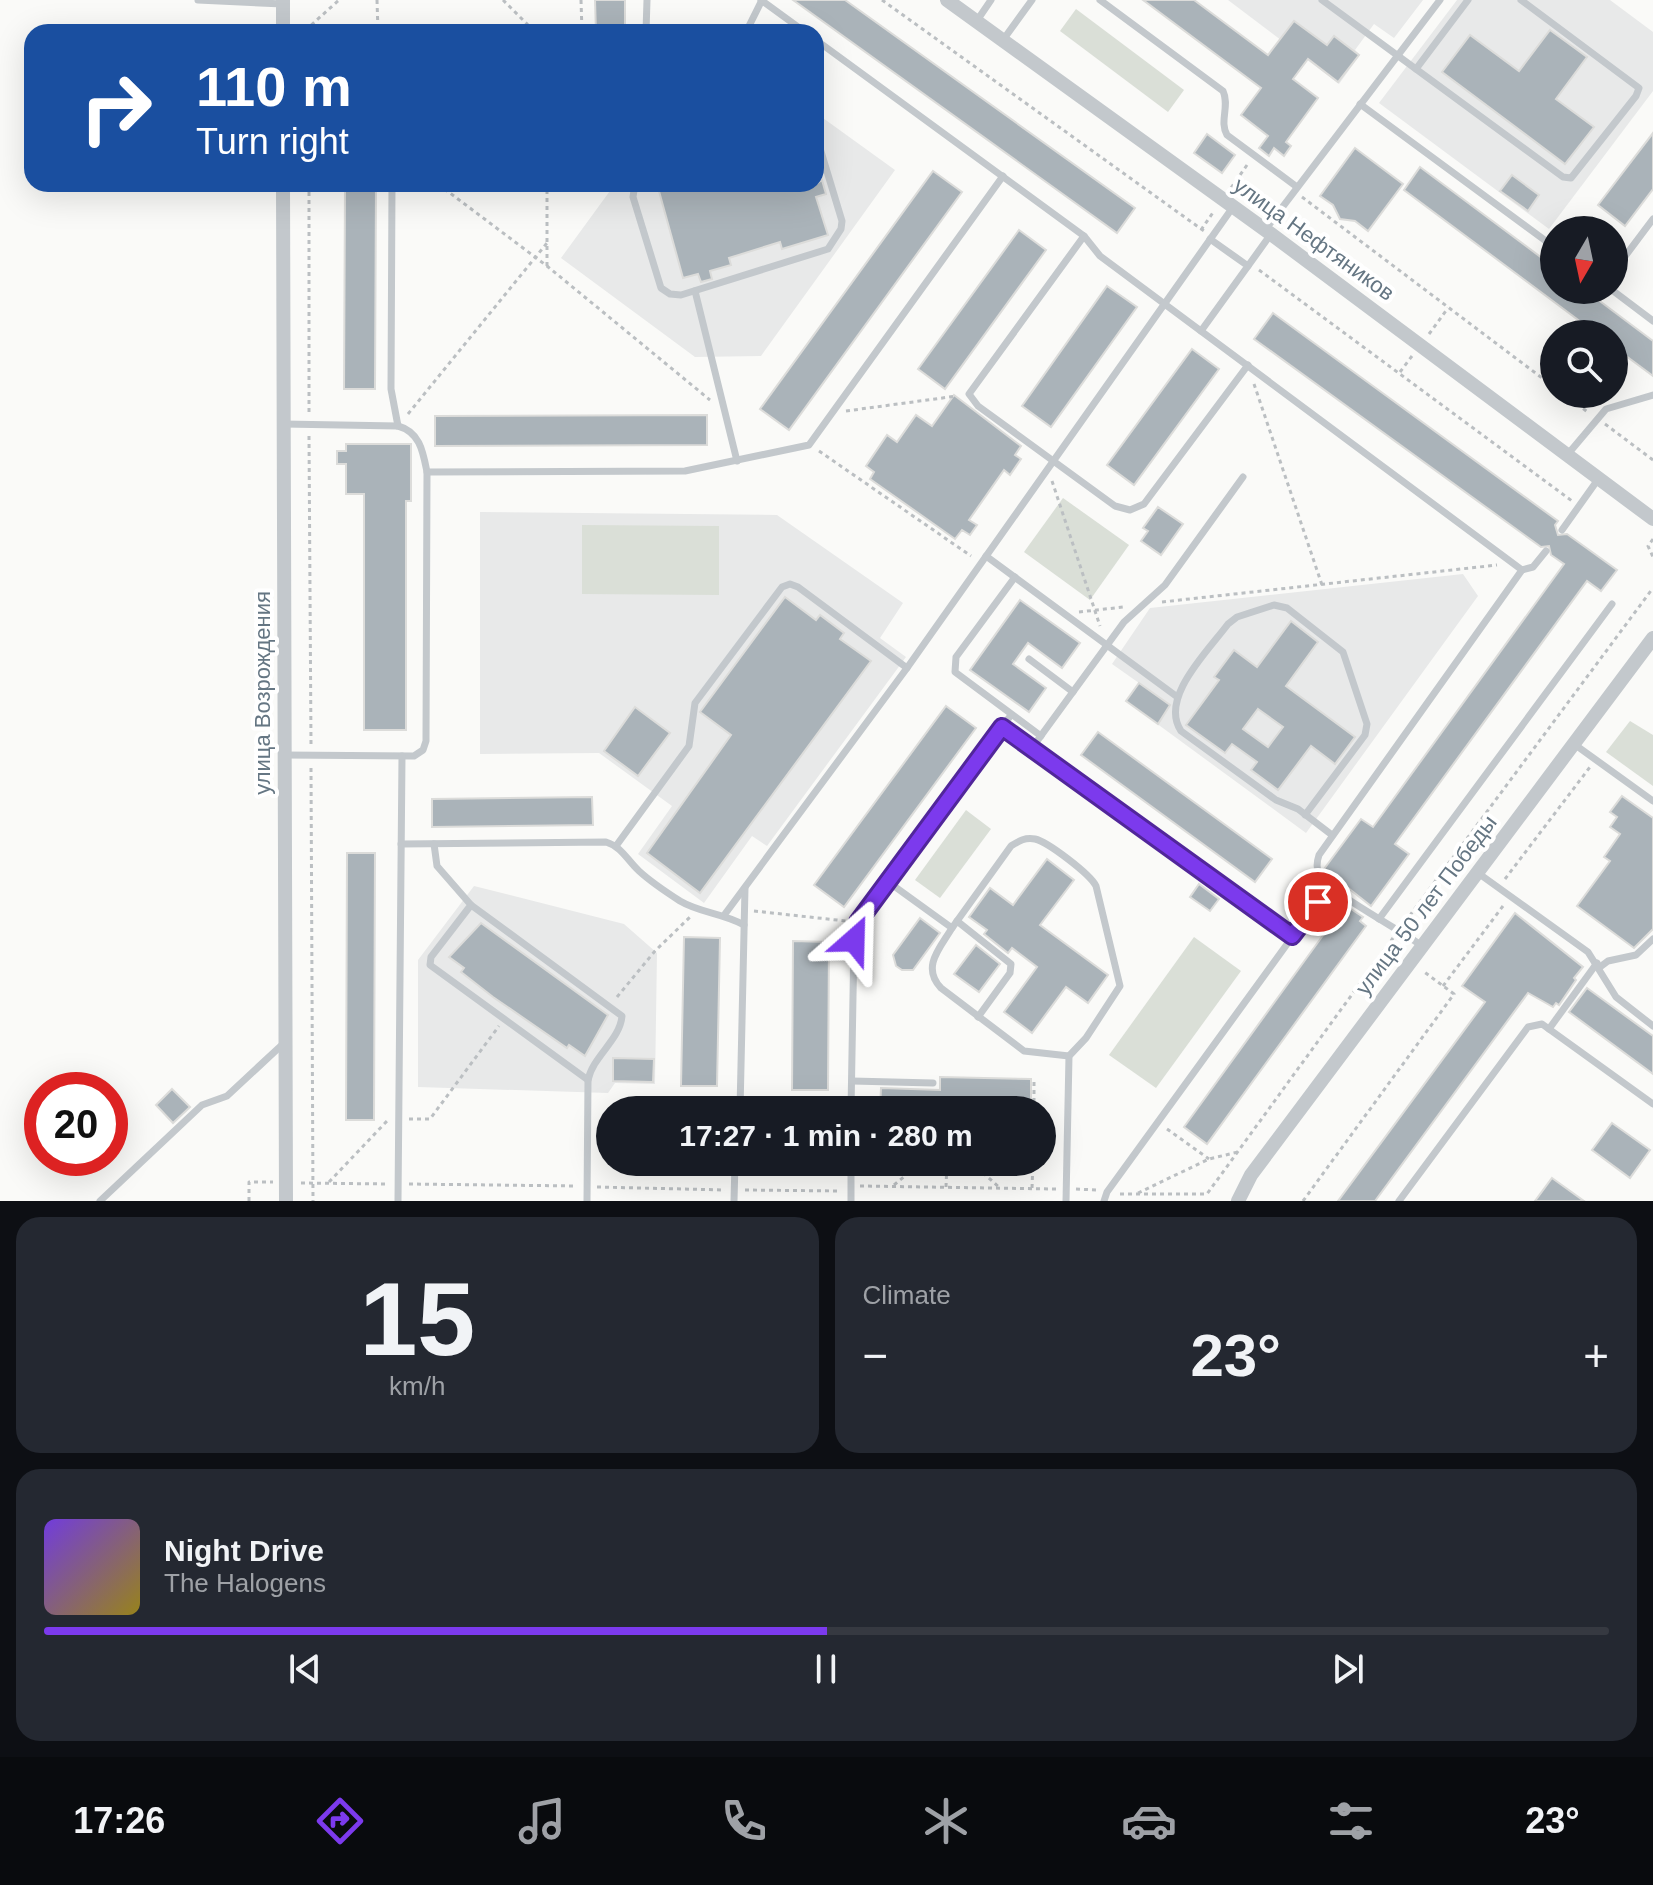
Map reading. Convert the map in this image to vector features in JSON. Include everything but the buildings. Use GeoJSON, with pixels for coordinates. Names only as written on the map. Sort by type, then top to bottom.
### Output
{"type":"FeatureCollection","features":[{"type":"Feature","properties":{"kind":"street","name":"улица Нефтяников"},"geometry":{"type":"LineString","coordinates":[[947,0],[1268,232],[1653,519]]}},
{"type":"Feature","properties":{"kind":"street"},"geometry":{"type":"LineString","coordinates":[[283,1],[283,24]]}},
{"type":"Feature","properties":{"kind":"street","name":"улица Возрождения"},"geometry":{"type":"LineString","coordinates":[[283,192],[286,1201]]}},
{"type":"Feature","properties":{"kind":"street","name":"улица 50 лет Победы"},"geometry":{"type":"LineString","coordinates":[[1238,1201],[1251,1175],[1653,638]]}},
{"type":"Feature","properties":{"kind":"lane"},"geometry":{"type":"LineString","coordinates":[[198,0],[283,1]]}},
{"type":"Feature","properties":{"kind":"lane"},"geometry":{"type":"LineString","coordinates":[[646,24],[647,0]]}},
{"type":"Feature","properties":{"kind":"lane"},"geometry":{"type":"LineString","coordinates":[[750,24],[762,0],[794,24]]}},
{"type":"Feature","properties":{"kind":"lane"},"geometry":{"type":"LineString","coordinates":[[976,22],[991,0]]}},
{"type":"Feature","properties":{"kind":"lane"},"geometry":{"type":"LineString","coordinates":[[1003,41],[1032,0]]}},
{"type":"Feature","properties":{"kind":"lane"},"geometry":{"type":"LineString","coordinates":[[1100,0],[1223,91],[1226,101],[1223,123],[1227,135],[1297,187]]}},
{"type":"Feature","properties":{"kind":"lane"},"geometry":{"type":"LineString","coordinates":[[1322,0],[1563,177],[1571,178],[1636,96],[1639,88],[1521,0]]}},
{"type":"Feature","properties":{"kind":"lane"},"geometry":{"type":"LineString","coordinates":[[1201,331],[1248,266],[1297,187],[1440,0]]}},
{"type":"Feature","properties":{"kind":"lane"},"geometry":{"type":"LineString","coordinates":[[1416,69],[1468,0]]}},
{"type":"Feature","properties":{"kind":"lane"},"geometry":{"type":"LineString","coordinates":[[824,46],[1084,236],[1100,256],[1522,570]]}},
{"type":"Feature","properties":{"kind":"lane"},"geometry":{"type":"LineString","coordinates":[[1360,104],[1540,237]]}},
{"type":"Feature","properties":{"kind":"lane"},"geometry":{"type":"LineString","coordinates":[[634,192],[661,288],[675,295],[828,249],[841,229],[842,221],[824,161]]}},
{"type":"Feature","properties":{"kind":"lane"},"geometry":{"type":"LineString","coordinates":[[427,472],[685,471],[809,445],[1003,176]]}},
{"type":"Feature","properties":{"kind":"lane"},"geometry":{"type":"LineString","coordinates":[[392,192],[391,389],[398,426]]}},
{"type":"Feature","properties":{"kind":"lane"},"geometry":{"type":"LineString","coordinates":[[725,914],[907,668],[1233,207]]}},
{"type":"Feature","properties":{"kind":"lane"},"geometry":{"type":"LineString","coordinates":[[1628,252],[1653,219]]}},
{"type":"Feature","properties":{"kind":"lane"},"geometry":{"type":"LineString","coordinates":[[1084,236],[969,394],[978,406],[1050,465],[1123,510],[1138,508],[1248,365]]}},
{"type":"Feature","properties":{"kind":"lane"},"geometry":{"type":"LineString","coordinates":[[1210,239],[1248,266]]}},
{"type":"Feature","properties":{"kind":"lane"},"geometry":{"type":"LineString","coordinates":[[695,291],[737,461]]}},
{"type":"Feature","properties":{"kind":"lane"},"geometry":{"type":"LineString","coordinates":[[1628,302],[1653,321]]}},
{"type":"Feature","properties":{"kind":"lane"},"geometry":{"type":"LineString","coordinates":[[1568,454],[1596,418],[1613,406],[1653,395]]}},
{"type":"Feature","properties":{"kind":"lane"},"geometry":{"type":"LineString","coordinates":[[283,424],[398,426],[408,429],[416,437],[427,472],[426,741],[423,750],[414,756],[284,755]]}},
{"type":"Feature","properties":{"kind":"lane"},"geometry":{"type":"LineString","coordinates":[[1032,748],[1106,642],[1128,616],[1165,585],[1243,477]]}},
{"type":"Feature","properties":{"kind":"lane"},"geometry":{"type":"LineString","coordinates":[[1562,530],[1599,478]]}},
{"type":"Feature","properties":{"kind":"lane"},"geometry":{"type":"LineString","coordinates":[[1422,946],[1322,878],[1317,868],[1319,855],[1522,570],[1533,567],[1546,551]]}},
{"type":"Feature","properties":{"kind":"lane"},"geometry":{"type":"LineString","coordinates":[[986,556],[1176,696]]}},
{"type":"Feature","properties":{"kind":"lane"},"geometry":{"type":"LineString","coordinates":[[1015,577],[954,664],[960,678],[1041,736]]}},
{"type":"Feature","properties":{"kind":"lane"},"geometry":{"type":"LineString","coordinates":[[616,846],[689,746],[695,703],[782,587],[790,584],[798,587],[907,668]]}},
{"type":"Feature","properties":{"kind":"lane"},"geometry":{"type":"LineString","coordinates":[[1379,919],[1612,604]]}},
{"type":"Feature","properties":{"kind":"lane"},"geometry":{"type":"LineString","coordinates":[[1305,815],[1368,729],[1338,646],[1287,608],[1274,605],[1237,617],[1228,624],[1176,696],[1176,719],[1181,731],[1276,800],[1305,815],[1332,835]]}},
{"type":"Feature","properties":{"kind":"lane"},"geometry":{"type":"LineString","coordinates":[[1029,659],[1073,692]]}},
{"type":"Feature","properties":{"kind":"lane"},"geometry":{"type":"LineString","coordinates":[[851,1096],[854,940],[858,922],[1011,715]]}},
{"type":"Feature","properties":{"kind":"lane"},"geometry":{"type":"LineString","coordinates":[[1002,727],[1292,936]]}},
{"type":"Feature","properties":{"kind":"lane"},"geometry":{"type":"LineString","coordinates":[[1574,744],[1653,801]]}},
{"type":"Feature","properties":{"kind":"lane"},"geometry":{"type":"LineString","coordinates":[[398,1201],[402,756]]}},
{"type":"Feature","properties":{"kind":"lane"},"geometry":{"type":"LineString","coordinates":[[1066,1201],[1069,1056],[1086,1038],[1120,986],[1092,879],[1039,840],[1021,840],[1011,846],[955,924],[935,956],[931,972],[941,988],[1024,1051],[1069,1056]]}},
{"type":"Feature","properties":{"kind":"lane"},"geometry":{"type":"LineString","coordinates":[[401,844],[606,842],[616,846],[638,870],[678,900],[699,909],[725,914],[744,925]]}},
{"type":"Feature","properties":{"kind":"lane"},"geometry":{"type":"LineString","coordinates":[[434,844],[437,866],[471,905],[620,1012],[622,1020],[593,1063],[588,1080],[587,1201]]}},
{"type":"Feature","properties":{"kind":"lane"},"geometry":{"type":"LineString","coordinates":[[1478,873],[1588,952],[1616,997],[1653,1026]]}},
{"type":"Feature","properties":{"kind":"lane"},"geometry":{"type":"LineString","coordinates":[[887,881],[1011,964],[1010,973],[978,1017]]}},
{"type":"Feature","properties":{"kind":"lane"},"geometry":{"type":"LineString","coordinates":[[1104,1201],[1107,1192],[1330,885]]}},
{"type":"Feature","properties":{"kind":"lane"},"geometry":{"type":"LineString","coordinates":[[740,1096],[745,887]]}},
{"type":"Feature","properties":{"kind":"lane"},"geometry":{"type":"LineString","coordinates":[[471,905],[431,957],[430,965],[588,1080]]}},
{"type":"Feature","properties":{"kind":"lane"},"geometry":{"type":"LineString","coordinates":[[1549,1029],[1598,965],[1636,955],[1653,939]]}},
{"type":"Feature","properties":{"kind":"lane"},"geometry":{"type":"LineString","coordinates":[[1399,1201],[1528,1027],[1542,1024],[1653,1104]]}},
{"type":"Feature","properties":{"kind":"lane"},"geometry":{"type":"LineString","coordinates":[[100,1201],[202,1105],[227,1096],[286,1042]]}},
{"type":"Feature","properties":{"kind":"lane"},"geometry":{"type":"LineString","coordinates":[[852,1081],[933,1083]]}},
{"type":"Feature","properties":{"kind":"lane"},"geometry":{"type":"LineString","coordinates":[[734,1201],[735,1176]]}},
{"type":"Feature","properties":{"kind":"lane"},"geometry":{"type":"LineString","coordinates":[[851,1176],[851,1201]]}},
{"type":"Feature","properties":{"kind":"path"},"geometry":{"type":"LineString","coordinates":[[312,24],[339,0]]}},
{"type":"Feature","properties":{"kind":"path"},"geometry":{"type":"LineString","coordinates":[[377,0],[378,24]]}},
{"type":"Feature","properties":{"kind":"path"},"geometry":{"type":"LineString","coordinates":[[503,0],[527,24]]}},
{"type":"Feature","properties":{"kind":"path"},"geometry":{"type":"LineString","coordinates":[[581,0],[582,24]]}},
{"type":"Feature","properties":{"kind":"path"},"geometry":{"type":"LineString","coordinates":[[1297,187],[1304,201],[1540,377]]}},
{"type":"Feature","properties":{"kind":"path"},"geometry":{"type":"LineString","coordinates":[[309,192],[313,1201]]}},
{"type":"Feature","properties":{"kind":"path"},"geometry":{"type":"LineString","coordinates":[[448,192],[547,266],[725,412]]}},
{"type":"Feature","properties":{"kind":"path"},"geometry":{"type":"LineString","coordinates":[[547,192],[547,266]]}},
{"type":"Feature","properties":{"kind":"path"},"geometry":{"type":"LineString","coordinates":[[398,426],[547,243]]}},
{"type":"Feature","properties":{"kind":"path"},"geometry":{"type":"LineString","coordinates":[[1248,365],[1322,585]]}},
{"type":"Feature","properties":{"kind":"path"},"geometry":{"type":"LineString","coordinates":[[831,413],[969,394]]}},
{"type":"Feature","properties":{"kind":"path"},"geometry":{"type":"LineString","coordinates":[[1583,408],[1653,460]]}},
{"type":"Feature","properties":{"kind":"path"},"geometry":{"type":"LineString","coordinates":[[809,445],[981,563]]}},
{"type":"Feature","properties":{"kind":"path"},"geometry":{"type":"LineString","coordinates":[[1050,465],[1106,642]]}},
{"type":"Feature","properties":{"kind":"path"},"geometry":{"type":"LineString","coordinates":[[1653,539],[1648,546],[1653,557]]}},
{"type":"Feature","properties":{"kind":"path"},"geometry":{"type":"LineString","coordinates":[[1065,613],[1512,562]]}},
{"type":"Feature","properties":{"kind":"path"},"geometry":{"type":"LineString","coordinates":[[1203,1196],[1653,588]]}},
{"type":"Feature","properties":{"kind":"path"},"geometry":{"type":"LineString","coordinates":[[1304,1201],[1454,994],[1443,986],[1505,904],[1505,879],[1595,760]]}},
{"type":"Feature","properties":{"kind":"path"},"geometry":{"type":"LineString","coordinates":[[610,1005],[655,951],[699,909]]}},
{"type":"Feature","properties":{"kind":"path"},"geometry":{"type":"LineString","coordinates":[[745,909],[858,922]]}},
{"type":"Feature","properties":{"kind":"path"},"geometry":{"type":"LineString","coordinates":[[328,1183],[389,1119],[430,1119],[504,1020]]}},
{"type":"Feature","properties":{"kind":"path"},"geometry":{"type":"LineString","coordinates":[[1034,1082],[1034,1096]]}},
{"type":"Feature","properties":{"kind":"path"},"geometry":{"type":"LineString","coordinates":[[1158,1122],[1209,1159]]}},
{"type":"Feature","properties":{"kind":"path"},"geometry":{"type":"LineString","coordinates":[[1136,1194],[1209,1159],[1238,1152]]}},
{"type":"Feature","properties":{"kind":"path"},"geometry":{"type":"LineString","coordinates":[[893,1186],[905,1176]]}},
{"type":"Feature","properties":{"kind":"path"},"geometry":{"type":"LineString","coordinates":[[946,1176],[946,1187]]}},
{"type":"Feature","properties":{"kind":"path"},"geometry":{"type":"LineString","coordinates":[[987,1176],[1000,1188]]}},
{"type":"Feature","properties":{"kind":"path"},"geometry":{"type":"LineString","coordinates":[[1032,1176],[1032,1188]]}},
{"type":"Feature","properties":{"kind":"path"},"geometry":{"type":"LineString","coordinates":[[249,1182],[249,1201]]}},
{"type":"Feature","properties":{"kind":"shaded area"},"geometry":{"type":"Polygon","coordinates":[[[1228,0],[1423,0],[1394,38],[1374,24],[1355,50],[1360,55],[1339,84],[1228,0]]]}},
{"type":"Feature","properties":{"kind":"shaded area"},"geometry":{"type":"Polygon","coordinates":[[[1457,0],[1610,0],[1653,32],[1653,91],[1559,216],[1540,216],[1540,222],[1379,103],[1457,0]]]}},
{"type":"Feature","properties":{"kind":"shaded area"},"geometry":{"type":"Polygon","coordinates":[[[1076,9],[1184,90],[1168,112],[1060,31],[1076,9]]]}},
{"type":"Feature","properties":{"kind":"shaded area"},"geometry":{"type":"Polygon","coordinates":[[[824,119],[895,170],[761,356],[695,357],[561,258],[609,192],[824,192],[824,119]]]}},
{"type":"Feature","properties":{"kind":"shaded area"},"geometry":{"type":"Polygon","coordinates":[[[1063,498],[1129,545],[1090,600],[1024,552],[1063,498]]]}},
{"type":"Feature","properties":{"kind":"shaded area"},"geometry":{"type":"Polygon","coordinates":[[[480,512],[777,515],[903,603],[880,638],[906,657],[767,846],[752,836],[704,903],[638,854],[672,806],[599,753],[480,754],[480,512]]]}},
{"type":"Feature","properties":{"kind":"shaded area"},"geometry":{"type":"Polygon","coordinates":[[[582,525],[719,526],[719,595],[582,594],[582,525]]]}},
{"type":"Feature","properties":{"kind":"shaded area"},"geometry":{"type":"Polygon","coordinates":[[[1463,574],[1478,596],[1306,833],[1126,701],[1139,683],[1112,664],[1150,608],[1463,574]]]}},
{"type":"Feature","properties":{"kind":"shaded area"},"geometry":{"type":"Polygon","coordinates":[[[1630,721],[1653,735],[1653,786],[1606,752],[1630,721]]]}},
{"type":"Feature","properties":{"kind":"shaded area"},"geometry":{"type":"Polygon","coordinates":[[[966,810],[991,829],[940,898],[915,880],[966,810]]]}},
{"type":"Feature","properties":{"kind":"shaded area"},"geometry":{"type":"Polygon","coordinates":[[[474,886],[624,924],[657,953],[655,1084],[615,1083],[608,1093],[418,1087],[418,960],[474,886]]]}},
{"type":"Feature","properties":{"kind":"shaded area"},"geometry":{"type":"Polygon","coordinates":[[[1194,937],[1241,971],[1156,1088],[1109,1055],[1194,937]]]}},
{"type":"Feature","properties":{"kind":"route"},"geometry":{"type":"LineString","coordinates":[[854,940],[858,922],[1002,727],[1292,936],[1318,902]]}}]}
